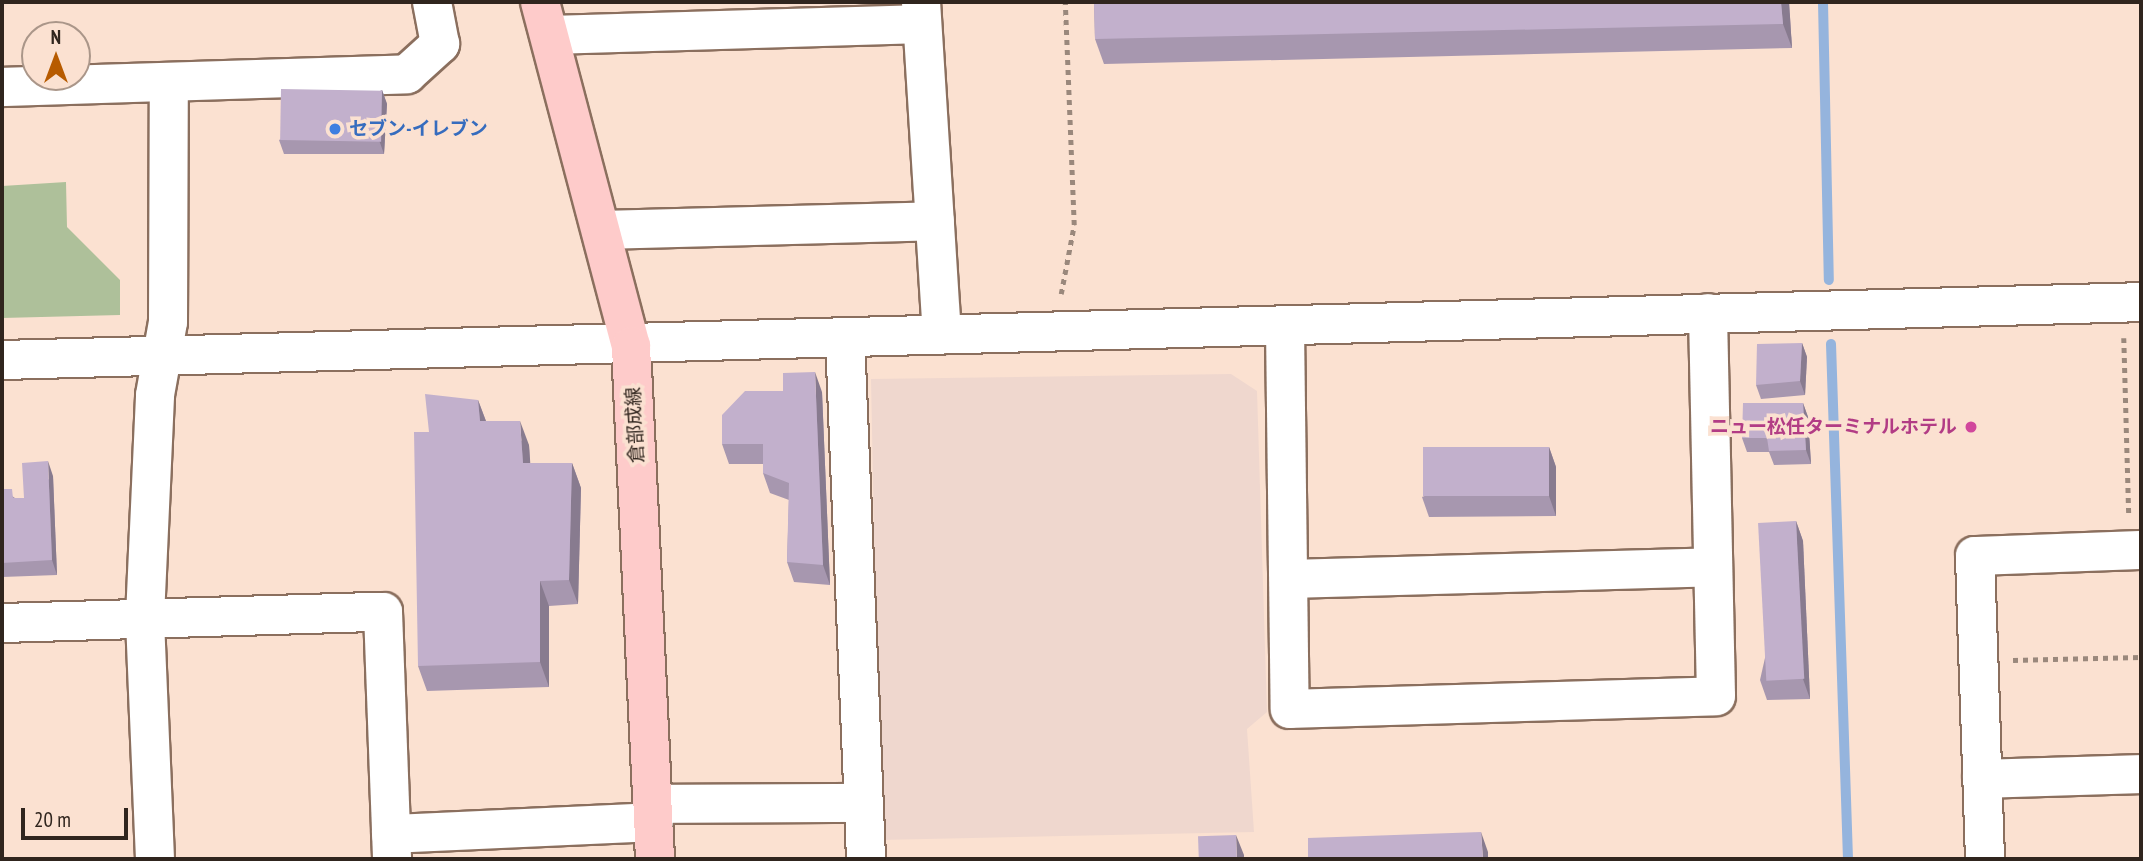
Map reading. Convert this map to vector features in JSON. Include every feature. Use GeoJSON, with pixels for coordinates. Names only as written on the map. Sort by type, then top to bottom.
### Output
{"type":"FeatureCollection","features":[{"type":"Feature","properties":{"kind":"main road","name":"倉部成線"},"geometry":{"type":"LineString","coordinates":[[546,18],[631,346],[655,859]]}},
{"type":"Feature","properties":{"kind":"street"},"geometry":{"type":"LineString","coordinates":[[2,87],[169,85],[407,74],[440,44],[432,2]]}},
{"type":"Feature","properties":{"kind":"street"},"geometry":{"type":"LineString","coordinates":[[546,18],[922,13],[942,334]]}},
{"type":"Feature","properties":{"kind":"street"},"geometry":{"type":"LineString","coordinates":[[155,859],[145,617],[159,357],[167,322],[169,85]]}},
{"type":"Feature","properties":{"kind":"street"},"geometry":{"type":"LineString","coordinates":[[601,230],[935,221]]}},
{"type":"Feature","properties":{"kind":"street"},"geometry":{"type":"LineString","coordinates":[[2,360],[631,346],[942,334],[1285,327],[2132,302]]}},
{"type":"Feature","properties":{"kind":"street"},"geometry":{"type":"LineString","coordinates":[[1285,327],[1290,709],[1716,696],[1708,313]]}},
{"type":"Feature","properties":{"kind":"street"},"geometry":{"type":"LineString","coordinates":[[845,338],[866,859]]}},
{"type":"Feature","properties":{"kind":"street"},"geometry":{"type":"LineString","coordinates":[[1985,859],[1981,661],[1975,556],[2135,550]]}},
{"type":"Feature","properties":{"kind":"street"},"geometry":{"type":"LineString","coordinates":[[1290,579],[1713,567]]}},
{"type":"Feature","properties":{"kind":"street"},"geometry":{"type":"LineString","coordinates":[[2,623],[383,612],[391,847],[653,813],[864,803]]}},
{"type":"Feature","properties":{"kind":"street"},"geometry":{"type":"LineString","coordinates":[[1982,779],[2141,775]]}},
{"type":"Feature","properties":{"kind":"path"},"geometry":{"type":"LineString","coordinates":[[1054,332],[1074,225],[1065,2]]}},
{"type":"Feature","properties":{"kind":"path"},"geometry":{"type":"LineString","coordinates":[[2132,302],[2135,550]]}},
{"type":"Feature","properties":{"kind":"path"},"geometry":{"type":"LineString","coordinates":[[1981,661],[2141,657]]}},
{"type":"Feature","properties":{"kind":"shaded area"},"geometry":{"type":"Polygon","coordinates":[[[1231,374],[1257,391],[1267,712],[1247,729],[1254,832],[880,840],[871,379],[1231,374]]]}},
{"type":"Feature","properties":{"kind":"green space"},"geometry":{"type":"Polygon","coordinates":[[[66,182],[67,227],[120,280],[120,315],[2,318],[2,186],[66,182]]]}},
{"type":"Feature","properties":{"kind":"building"},"geometry":{"type":"Polygon","coordinates":[[[1094,2],[1781,2],[1783,24],[1095,39],[1094,2]]]}},
{"type":"Feature","properties":{"kind":"building","name":"セブン-イレブン"},"geometry":{"type":"Polygon","coordinates":[[[281,89],[382,91],[381,142],[280,140],[281,89]]]}},
{"type":"Feature","properties":{"kind":"building"},"geometry":{"type":"Polygon","coordinates":[[[1802,343],[1800,381],[1756,385],[1757,344],[1802,343]]]}},
{"type":"Feature","properties":{"kind":"building"},"geometry":{"type":"Polygon","coordinates":[[[815,372],[823,565],[787,562],[789,483],[763,473],[763,444],[722,444],[722,415],[745,391],[783,391],[783,373],[815,372]]]}},
{"type":"Feature","properties":{"kind":"building"},"geometry":{"type":"Polygon","coordinates":[[[425,394],[478,400],[480,421],[520,421],[523,463],[572,463],[569,580],[540,581],[540,662],[418,666],[414,432],[429,432],[425,394]]]}},
{"type":"Feature","properties":{"kind":"building"},"geometry":{"type":"Polygon","coordinates":[[[1743,403],[1803,403],[1806,450],[1769,451],[1767,438],[1742,438],[1743,403]]]}},
{"type":"Feature","properties":{"kind":"building"},"geometry":{"type":"Polygon","coordinates":[[[1423,447],[1549,447],[1549,496],[1423,496],[1423,447]]]}},
{"type":"Feature","properties":{"kind":"building"},"geometry":{"type":"Polygon","coordinates":[[[48,461],[52,560],[2,563],[2,489],[12,489],[13,498],[24,498],[22,463],[48,461]]]}},
{"type":"Feature","properties":{"kind":"building"},"geometry":{"type":"Polygon","coordinates":[[[1796,521],[1804,679],[1766,681],[1758,523],[1796,521]]]}},
{"type":"Feature","properties":{"kind":"building"},"geometry":{"type":"Polygon","coordinates":[[[1481,832],[1483,859],[1308,859],[1308,838],[1481,832]]]}},
{"type":"Feature","properties":{"kind":"building"},"geometry":{"type":"Polygon","coordinates":[[[1236,835],[1237,859],[1199,859],[1198,836],[1236,835]]]}},
{"type":"Feature","properties":{"kind":"waterway"},"geometry":{"type":"LineString","coordinates":[[1823,2],[1829,280]]}},
{"type":"Feature","properties":{"kind":"waterway"},"geometry":{"type":"LineString","coordinates":[[1831,344],[1848,859]]}},
{"type":"Feature","properties":{"kind":"place","name":"セブン-イレブン"},"geometry":{"type":"Point","coordinates":[335,129]}},
{"type":"Feature","properties":{"kind":"place","name":"ニュー松任ターミナルホテル"},"geometry":{"type":"Point","coordinates":[1971,427]}}]}
